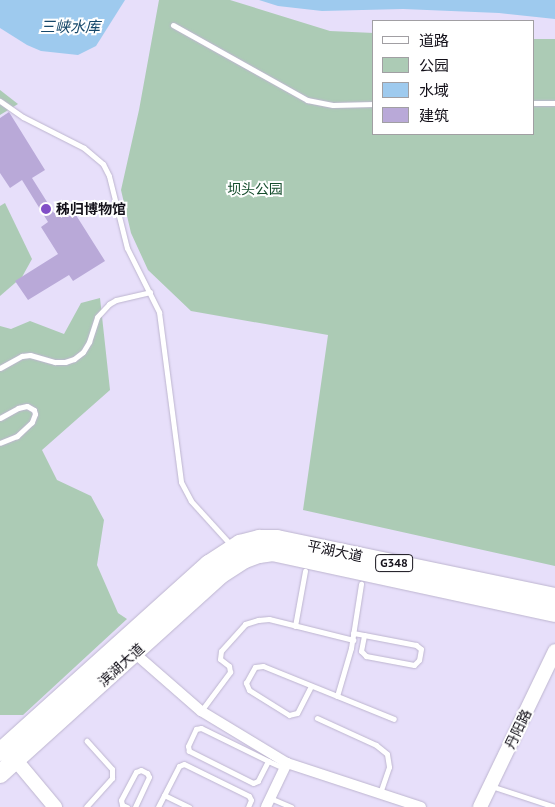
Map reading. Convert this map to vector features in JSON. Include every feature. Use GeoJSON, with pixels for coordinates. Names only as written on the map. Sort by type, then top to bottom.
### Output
{"type":"FeatureCollection","features":[{"type":"Feature","properties":{"kind":"highway","name":"平湖大道"},"geometry":{"type":"LineString","coordinates":[[239,553],[259,539],[277,539],[555,597]]}},
{"type":"Feature","properties":{"kind":"highway","name":"平湖大道"},"geometry":{"type":"LineString","coordinates":[[239,553],[259,554],[273,552],[555,613]]}},
{"type":"Feature","properties":{"kind":"highway","name":"滨湖大道"},"geometry":{"type":"LineString","coordinates":[[0,774],[7,753],[128,648],[209,564],[239,553]]}},
{"type":"Feature","properties":{"kind":"main road","name":"丹阳路"},"geometry":{"type":"LineString","coordinates":[[480,807],[555,651]]}},
{"type":"Feature","properties":{"kind":"main road"},"geometry":{"type":"LineString","coordinates":[[7,753],[55,807]]}},
{"type":"Feature","properties":{"kind":"street"},"geometry":{"type":"LineString","coordinates":[[128,648],[201,711],[286,766],[421,807]]}},
{"type":"Feature","properties":{"kind":"street"},"geometry":{"type":"LineString","coordinates":[[268,802],[286,766]]}},
{"type":"Feature","properties":{"kind":"lane"},"geometry":{"type":"LineString","coordinates":[[173,24],[307,100],[333,105],[372,104]]}},
{"type":"Feature","properties":{"kind":"lane"},"geometry":{"type":"LineString","coordinates":[[0,101],[23,117],[84,148],[103,164],[109,176],[125,242],[138,272],[150,292],[161,322],[181,482],[191,501],[239,553]]}},
{"type":"Feature","properties":{"kind":"lane"},"geometry":{"type":"LineString","coordinates":[[535,103],[555,103]]}},
{"type":"Feature","properties":{"kind":"lane"},"geometry":{"type":"LineString","coordinates":[[0,368],[22,356],[30,355],[55,362],[64,362],[74,358],[86,347],[97,317],[109,304],[116,300],[150,292]]}},
{"type":"Feature","properties":{"kind":"lane"},"geometry":{"type":"LineString","coordinates":[[0,418],[18,408],[27,406],[34,410],[35,414],[32,422],[17,436],[0,443]]}},
{"type":"Feature","properties":{"kind":"lane"},"geometry":{"type":"LineString","coordinates":[[295,626],[305,571]]}},
{"type":"Feature","properties":{"kind":"lane"},"geometry":{"type":"LineString","coordinates":[[337,696],[353,636],[361,584]]}},
{"type":"Feature","properties":{"kind":"lane"},"geometry":{"type":"LineString","coordinates":[[201,711],[230,672],[229,666],[220,659],[221,651],[245,624],[258,620],[269,619],[295,626],[353,636],[364,635],[416,645],[421,649],[419,660],[414,665],[366,656],[361,651],[364,635]]}},
{"type":"Feature","properties":{"kind":"lane"},"geometry":{"type":"LineString","coordinates":[[312,686],[297,713],[289,714],[249,690],[246,683],[256,667],[263,666],[394,719]]}},
{"type":"Feature","properties":{"kind":"lane"},"geometry":{"type":"LineString","coordinates":[[317,718],[376,744],[387,754],[389,767],[380,794]]}},
{"type":"Feature","properties":{"kind":"lane"},"geometry":{"type":"LineString","coordinates":[[268,760],[258,782],[252,783],[189,751],[188,746],[196,729],[201,728],[268,760],[286,766]]}},
{"type":"Feature","properties":{"kind":"lane"},"geometry":{"type":"LineString","coordinates":[[86,807],[112,778],[112,769],[87,741]]}},
{"type":"Feature","properties":{"kind":"lane"},"geometry":{"type":"LineString","coordinates":[[158,807],[179,766],[184,764],[249,796],[251,800],[248,807]]}},
{"type":"Feature","properties":{"kind":"lane"},"geometry":{"type":"LineString","coordinates":[[127,807],[122,805],[121,800],[136,772],[141,770],[147,773],[149,777],[134,807]]}},
{"type":"Feature","properties":{"kind":"lane"},"geometry":{"type":"LineString","coordinates":[[490,786],[555,807]]}},
{"type":"Feature","properties":{"kind":"lane"},"geometry":{"type":"LineString","coordinates":[[164,794],[189,807]]}},
{"type":"Feature","properties":{"kind":"lane"},"geometry":{"type":"LineString","coordinates":[[268,802],[291,807]]}},
{"type":"Feature","properties":{"kind":"green space","name":"坝头公园"},"geometry":{"type":"Polygon","coordinates":[[[159,0],[230,0],[330,31],[372,33],[372,135],[535,135],[535,39],[555,39],[555,566],[303,510],[328,335],[191,311],[148,270],[131,233],[121,190],[139,110],[159,0]]]}},
{"type":"Feature","properties":{"kind":"green space"},"geometry":{"type":"Polygon","coordinates":[[[0,90],[18,104],[0,115],[0,90]]]}},
{"type":"Feature","properties":{"kind":"green space"},"geometry":{"type":"Polygon","coordinates":[[[5,203],[32,259],[22,277],[0,296],[0,206],[5,203]]]}},
{"type":"Feature","properties":{"kind":"green space"},"geometry":{"type":"Polygon","coordinates":[[[100,298],[110,390],[42,450],[57,480],[91,496],[104,520],[97,565],[118,613],[127,619],[23,715],[0,715],[0,326],[11,329],[30,321],[64,334],[81,303],[100,298]]]}},
{"type":"Feature","properties":{"kind":"water","name":"三峡水库"},"geometry":{"type":"Polygon","coordinates":[[[0,0],[125,0],[96,46],[78,55],[41,51],[27,45],[0,28],[0,0]]]}},
{"type":"Feature","properties":{"kind":"water"},"geometry":{"type":"Polygon","coordinates":[[[259,0],[555,0],[555,19],[499,13],[403,9],[322,11],[278,6],[259,0]]]}},
{"type":"Feature","properties":{"kind":"building","name":"秭归博物馆"},"geometry":{"type":"Polygon","coordinates":[[[9,112],[45,170],[32,178],[54,213],[69,204],[105,261],[73,281],[69,275],[28,300],[15,281],[58,254],[41,227],[48,222],[22,180],[10,188],[0,173],[0,118],[9,112]]]}},
{"type":"Feature","properties":{"kind":"place","name":"秭归博物馆"},"geometry":{"type":"Point","coordinates":[46,209]}}]}
